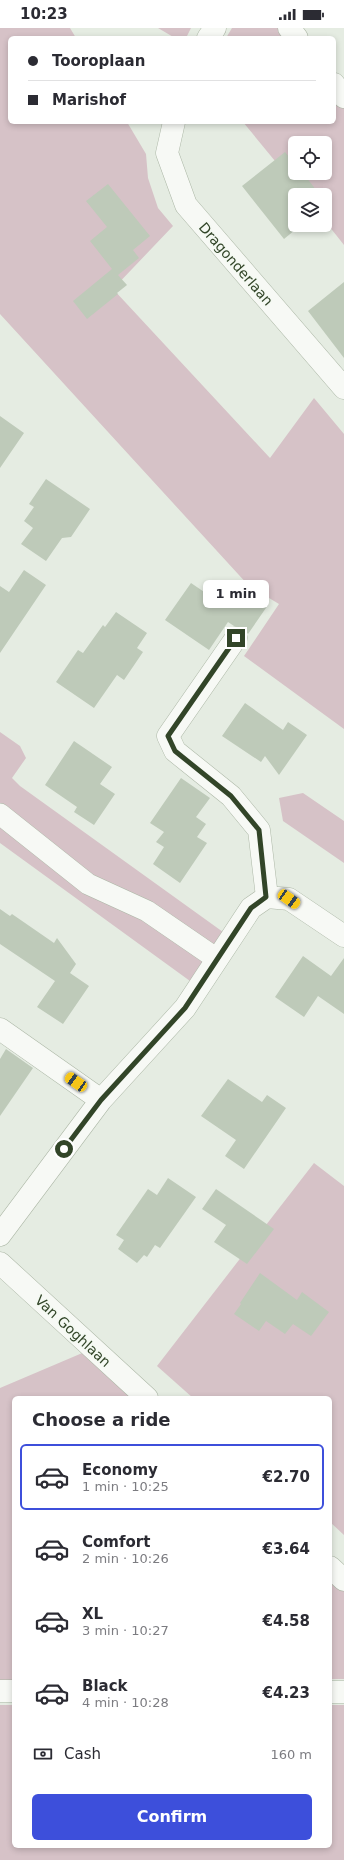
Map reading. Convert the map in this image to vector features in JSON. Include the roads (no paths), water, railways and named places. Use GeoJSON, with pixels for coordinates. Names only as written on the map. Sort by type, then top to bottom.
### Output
{"type":"FeatureCollection","features":[{"type":"Feature","properties":{"kind":"street"},"geometry":{"type":"LineString","coordinates":[[289,28],[295,36]]}},
{"type":"Feature","properties":{"kind":"street"},"geometry":{"type":"LineString","coordinates":[[336,87],[344,97]]}},
{"type":"Feature","properties":{"kind":"street","name":"Dragonderlaan"},"geometry":{"type":"LineString","coordinates":[[174,124],[167,153],[186,205],[344,388]]}},
{"type":"Feature","properties":{"kind":"street"},"geometry":{"type":"LineString","coordinates":[[236,638],[168,736],[175,751],[231,796],[259,830],[266,897]]}},
{"type":"Feature","properties":{"kind":"street"},"geometry":{"type":"LineString","coordinates":[[0,814],[88,884],[147,911],[217,959]]}},
{"type":"Feature","properties":{"kind":"street"},"geometry":{"type":"LineString","coordinates":[[0,1235],[101,1100],[185,1008],[251,908],[266,897],[289,899],[344,936]]}},
{"type":"Feature","properties":{"kind":"street"},"geometry":{"type":"LineString","coordinates":[[0,1029],[101,1100]]}},
{"type":"Feature","properties":{"kind":"street","name":"Van Goghlaan"},"geometry":{"type":"LineString","coordinates":[[0,1263],[145,1396]]}},
{"type":"Feature","properties":{"kind":"street"},"geometry":{"type":"LineString","coordinates":[[332,1569],[344,1580]]}},
{"type":"Feature","properties":{"kind":"street"},"geometry":{"type":"LineString","coordinates":[[0,1691],[12,1691]]}},
{"type":"Feature","properties":{"kind":"street"},"geometry":{"type":"LineString","coordinates":[[332,1692],[344,1692]]}}]}
